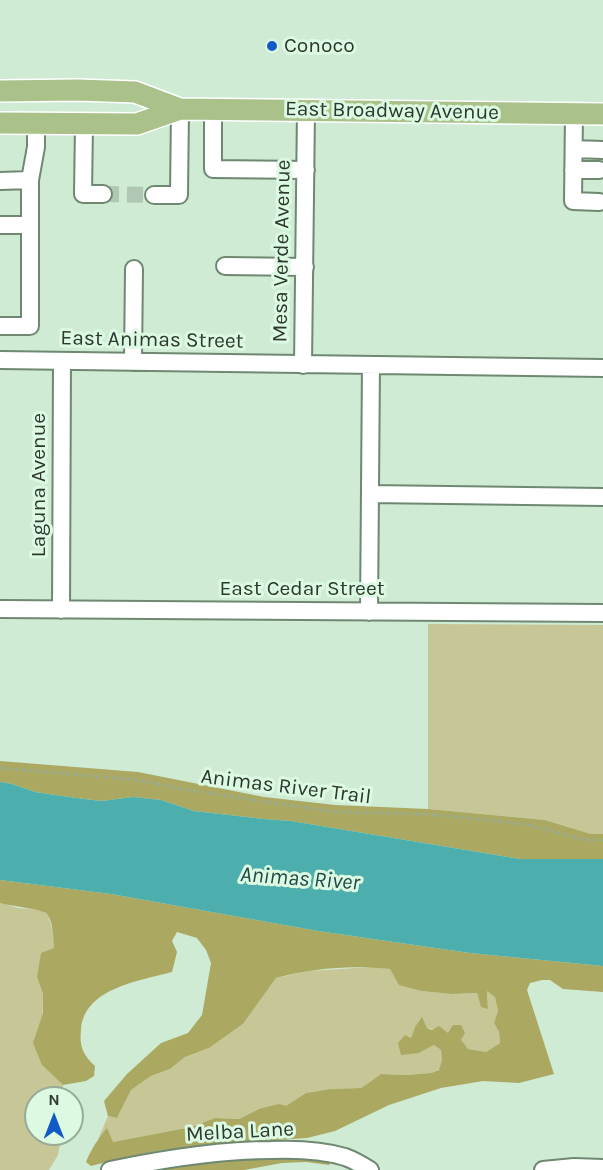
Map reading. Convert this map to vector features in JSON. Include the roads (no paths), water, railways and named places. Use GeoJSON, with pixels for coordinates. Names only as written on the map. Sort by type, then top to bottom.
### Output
{"type":"FeatureCollection","features":[{"type":"Feature","properties":{"kind":"main road","name":"East Broadway Avenue"},"geometry":{"type":"LineString","coordinates":[[0,91],[135,92],[180,109]]}},
{"type":"Feature","properties":{"kind":"main road","name":"East Broadway Avenue"},"geometry":{"type":"LineString","coordinates":[[0,123],[137,124],[180,109],[603,114]]}},
{"type":"Feature","properties":{"kind":"street"},"geometry":{"type":"LineString","coordinates":[[154,195],[179,195],[180,109]]}},
{"type":"Feature","properties":{"kind":"street"},"geometry":{"type":"LineString","coordinates":[[213,109],[213,169],[306,170]]}},
{"type":"Feature","properties":{"kind":"street","name":"Mesa Verde Avenue"},"geometry":{"type":"LineString","coordinates":[[306,110],[303,365],[371,365]]}},
{"type":"Feature","properties":{"kind":"street"},"geometry":{"type":"LineString","coordinates":[[574,113],[573,201],[599,202]]}},
{"type":"Feature","properties":{"kind":"street"},"geometry":{"type":"LineString","coordinates":[[0,326],[30,326],[30,180],[36,147],[36,123]]}},
{"type":"Feature","properties":{"kind":"street"},"geometry":{"type":"LineString","coordinates":[[84,124],[83,194],[103,194]]}},
{"type":"Feature","properties":{"kind":"street"},"geometry":{"type":"LineString","coordinates":[[574,149],[603,150]]}},
{"type":"Feature","properties":{"kind":"street"},"geometry":{"type":"LineString","coordinates":[[573,170],[599,170]]}},
{"type":"Feature","properties":{"kind":"street"},"geometry":{"type":"LineString","coordinates":[[0,181],[30,180]]}},
{"type":"Feature","properties":{"kind":"street"},"geometry":{"type":"LineString","coordinates":[[0,225],[29,225]]}},
{"type":"Feature","properties":{"kind":"street"},"geometry":{"type":"LineString","coordinates":[[225,266],[304,267]]}},
{"type":"Feature","properties":{"kind":"street"},"geometry":{"type":"LineString","coordinates":[[133,362],[134,269]]}},
{"type":"Feature","properties":{"kind":"street","name":"East Animas Street"},"geometry":{"type":"LineString","coordinates":[[0,360],[303,365]]}},
{"type":"Feature","properties":{"kind":"street","name":"Laguna Avenue"},"geometry":{"type":"LineString","coordinates":[[60,610],[62,361]]}},
{"type":"Feature","properties":{"kind":"street"},"geometry":{"type":"LineString","coordinates":[[369,612],[371,365],[603,368]]}},
{"type":"Feature","properties":{"kind":"street"},"geometry":{"type":"LineString","coordinates":[[370,494],[603,497]]}},
{"type":"Feature","properties":{"kind":"street","name":"East Cedar Street"},"geometry":{"type":"LineString","coordinates":[[0,609],[603,613]]}},
{"type":"Feature","properties":{"kind":"street","name":"Melba Lane"},"geometry":{"type":"LineString","coordinates":[[110,1170],[154,1160],[222,1151],[285,1149],[330,1153],[347,1158],[370,1170]]}},
{"type":"Feature","properties":{"kind":"street"},"geometry":{"type":"LineString","coordinates":[[543,1170],[574,1167],[603,1168]]}},
{"type":"Feature","properties":{"kind":"water","name":"Animas River"},"geometry":{"type":"Polygon","coordinates":[[[0,782],[35,792],[101,801],[133,797],[161,800],[194,811],[291,821],[520,859],[603,859],[603,966],[470,953],[318,931],[111,894],[0,880],[0,782]]]}},
{"type":"Feature","properties":{"kind":"tunnel"},"geometry":{"type":"LineString","coordinates":[[103,194],[154,195]]}},
{"type":"Feature","properties":{"kind":"place","name":"Conoco"},"geometry":{"type":"Point","coordinates":[272,46]}}]}
